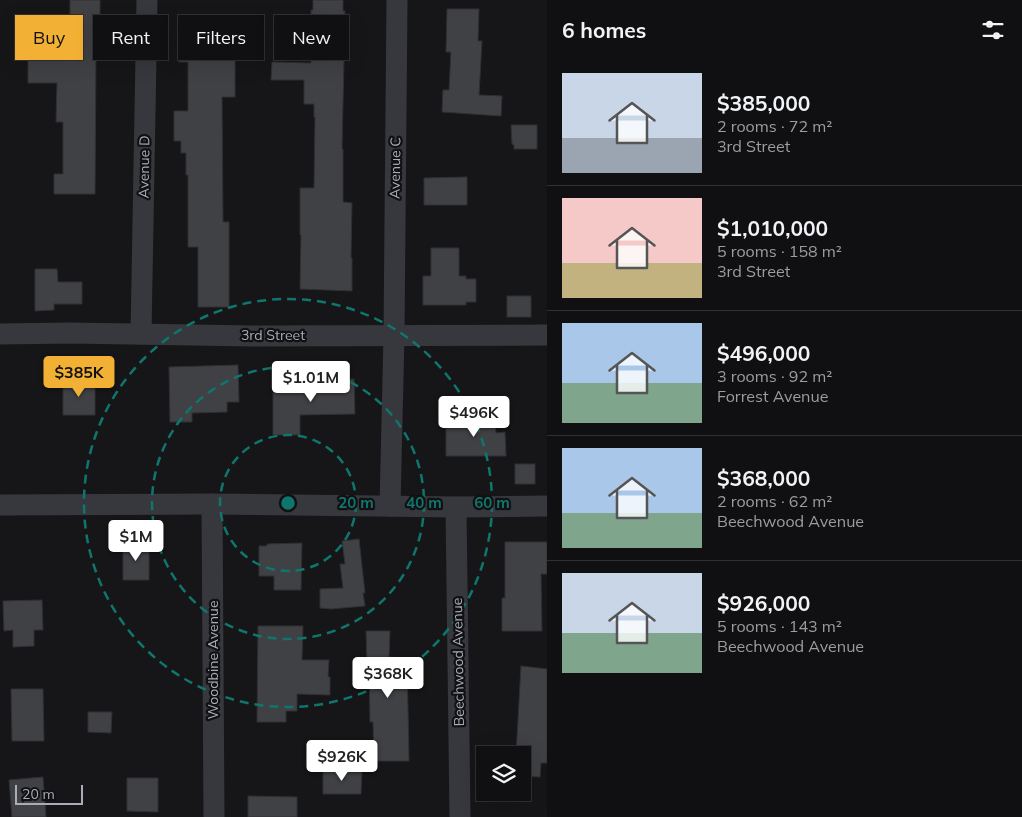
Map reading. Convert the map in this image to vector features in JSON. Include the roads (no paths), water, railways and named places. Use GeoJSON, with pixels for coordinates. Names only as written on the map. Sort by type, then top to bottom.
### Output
{"type":"FeatureCollection","features":[{"type":"Feature","properties":{"kind":"street","name":"Avenue D"},"geometry":{"type":"LineString","coordinates":[[140,334],[147,0]]}},
{"type":"Feature","properties":{"kind":"street","name":"Avenue C"},"geometry":{"type":"LineString","coordinates":[[394,335],[397,0]]}},
{"type":"Feature","properties":{"kind":"street","name":"3rd Street"},"geometry":{"type":"LineString","coordinates":[[0,334],[253,336],[547,334]]}},
{"type":"Feature","properties":{"kind":"street"},"geometry":{"type":"LineString","coordinates":[[390,506],[394,335]]}},
{"type":"Feature","properties":{"kind":"street","name":"Woodbine Avenue"},"geometry":{"type":"LineString","coordinates":[[212,504],[214,817]]}},
{"type":"Feature","properties":{"kind":"street"},"geometry":{"type":"LineString","coordinates":[[0,505],[547,506]]}},
{"type":"Feature","properties":{"kind":"street","name":"Beechwood Avenue"},"geometry":{"type":"LineString","coordinates":[[456,507],[460,817]]}}]}
